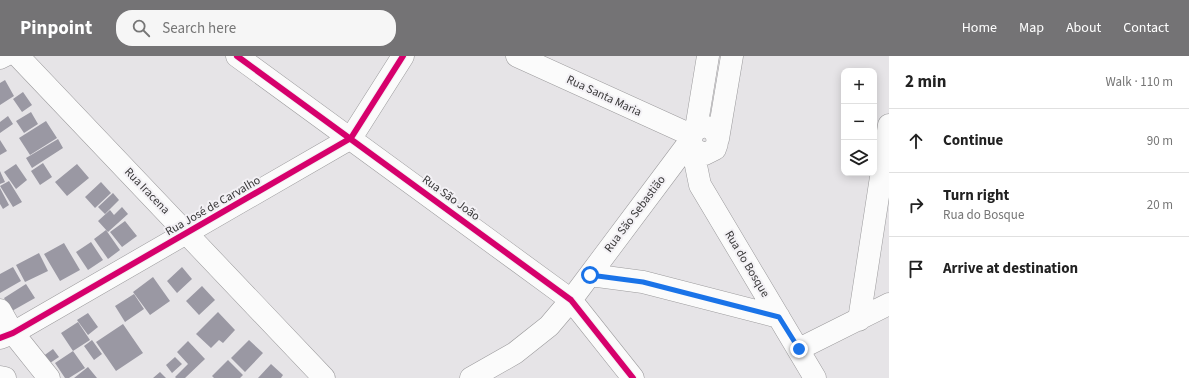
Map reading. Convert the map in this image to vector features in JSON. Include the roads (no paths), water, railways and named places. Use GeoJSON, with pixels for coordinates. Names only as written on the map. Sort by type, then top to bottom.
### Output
{"type":"FeatureCollection","features":[{"type":"Feature","properties":{"kind":"street"},"geometry":{"type":"LineString","coordinates":[[0,58],[4,56]]}},
{"type":"Feature","properties":{"kind":"street","name":"Rua Iracena"},"geometry":{"type":"LineString","coordinates":[[18,56],[324,378]]}},
{"type":"Feature","properties":{"kind":"street","name":"Rua São João"},"geometry":{"type":"LineString","coordinates":[[237,56],[571,300],[634,378]]}},
{"type":"Feature","properties":{"kind":"street","name":"Rua José de Carvalho"},"geometry":{"type":"LineString","coordinates":[[6,335],[187,234],[351,138],[403,56]]}},
{"type":"Feature","properties":{"kind":"street","name":"Rua Santa Maria"},"geometry":{"type":"LineString","coordinates":[[517,56],[692,138],[700,153],[710,152],[716,144]]}},
{"type":"Feature","properties":{"kind":"street","name":"Rua São Sebastião"},"geometry":{"type":"LineString","coordinates":[[471,378],[515,353],[549,326],[571,300],[692,138],[708,56]]}},
{"type":"Feature","properties":{"kind":"street"},"geometry":{"type":"LineString","coordinates":[[716,213],[712,171],[732,56]]}},
{"type":"Feature","properties":{"kind":"street"},"geometry":{"type":"LineString","coordinates":[[859,320],[889,125]]}},
{"type":"Feature","properties":{"kind":"street","name":"Rua do Bosque"},"geometry":{"type":"LineString","coordinates":[[692,138],[700,186],[815,378]]}},
{"type":"Feature","properties":{"kind":"street"},"geometry":{"type":"LineString","coordinates":[[590,275],[643,282],[779,317]]}},
{"type":"Feature","properties":{"kind":"street"},"geometry":{"type":"LineString","coordinates":[[799,349],[889,304]]}},
{"type":"Feature","properties":{"kind":"street"},"geometry":{"type":"LineString","coordinates":[[0,310],[6,335],[49,378]]}},
{"type":"Feature","properties":{"kind":"street"},"geometry":{"type":"LineString","coordinates":[[0,377],[5,378]]}}]}
